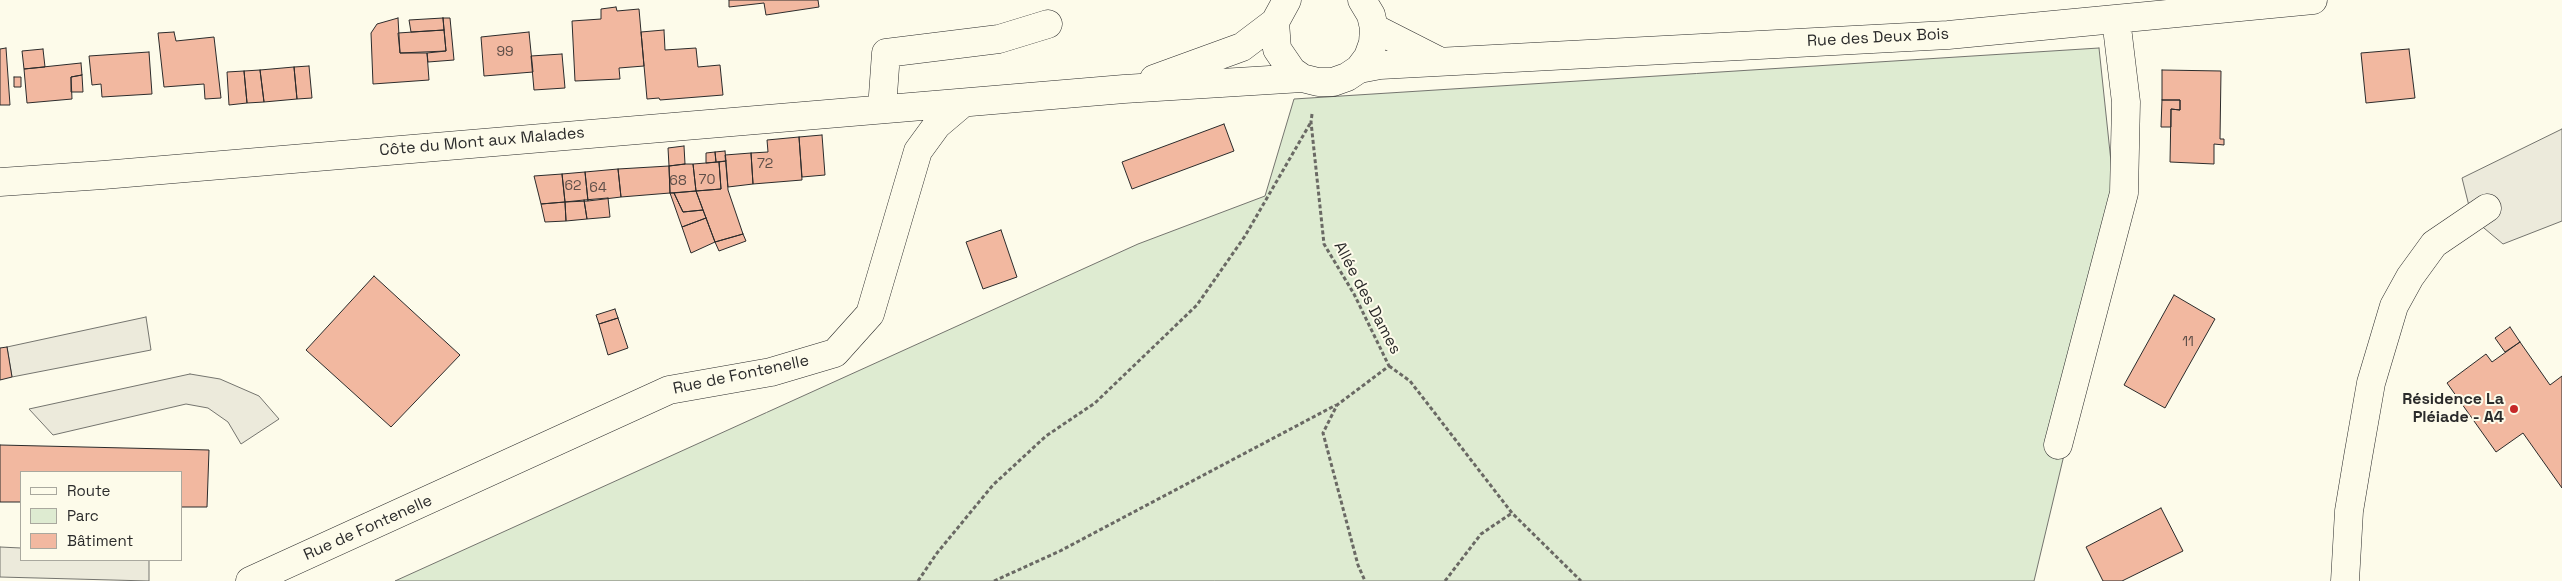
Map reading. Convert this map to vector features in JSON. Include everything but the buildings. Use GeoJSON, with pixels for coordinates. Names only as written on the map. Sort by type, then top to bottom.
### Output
{"type":"FeatureCollection","features":[{"type":"Feature","properties":{"kind":"street","name":"Rue des Deux Bois"},"geometry":{"type":"LineString","coordinates":[[1124,89],[1310,80],[1333,82],[1359,69],[1380,65],[1948,35],[2313,0]]}},
{"type":"Feature","properties":{"kind":"street","name":"Rue des Deux Bois"},"geometry":{"type":"LineString","coordinates":[[1367,8],[1442,62]]}},
{"type":"Feature","properties":{"kind":"street"},"geometry":{"type":"LineString","coordinates":[[1359,69],[1368,57],[1373,43],[1367,8]]}},
{"type":"Feature","properties":{"kind":"street"},"geometry":{"type":"LineString","coordinates":[[1281,11],[1277,49],[1292,71],[1310,80]]}},
{"type":"Feature","properties":{"kind":"street"},"geometry":{"type":"LineString","coordinates":[[1124,89],[1242,47],[1281,11]]}},
{"type":"Feature","properties":{"kind":"street"},"geometry":{"type":"LineString","coordinates":[[2058,445],[2124,193],[2126,102],[2116,19]]}},
{"type":"Feature","properties":{"kind":"street"},"geometry":{"type":"LineString","coordinates":[[882,109],[886,53],[999,40],[1048,24]]}},
{"type":"Feature","properties":{"kind":"street","name":"Côte du Mont aux Malades"},"geometry":{"type":"LineString","coordinates":[[0,182],[103,175],[1124,89]]}},
{"type":"Feature","properties":{"kind":"street","name":"Rue de Fontenelle"},"geometry":{"type":"LineString","coordinates":[[250,581],[669,390],[771,372],[835,353],[870,314],[918,151],[937,126],[963,103]]}},
{"type":"Feature","properties":{"kind":"street"},"geometry":{"type":"LineString","coordinates":[[2345,581],[2349,511],[2371,383],[2394,306],[2410,277],[2434,244],[2487,208]]}},
{"type":"Feature","properties":{"kind":"path","name":"Allée des Dames"},"geometry":{"type":"LineString","coordinates":[[1310,80],[1311,122],[1324,244],[1354,294],[1389,366],[1337,405],[1323,433],[1358,565],[1365,581]]}},
{"type":"Feature","properties":{"kind":"path"},"geometry":{"type":"LineString","coordinates":[[918,581],[937,553],[993,485],[1046,436],[1096,403],[1197,305],[1244,236],[1311,122]]}},
{"type":"Feature","properties":{"kind":"path"},"geometry":{"type":"LineString","coordinates":[[1389,366],[1410,380],[1512,513],[1581,581]]}},
{"type":"Feature","properties":{"kind":"path"},"geometry":{"type":"LineString","coordinates":[[994,581],[1060,551],[1337,405]]}},
{"type":"Feature","properties":{"kind":"path"},"geometry":{"type":"LineString","coordinates":[[1445,581],[1481,534],[1512,513]]}},
{"type":"Feature","properties":{"kind":"green space"},"geometry":{"type":"Polygon","coordinates":[[[2099,48],[2118,228],[2034,581],[395,581],[1138,244],[1265,196],[1294,99],[2099,48]]]}},
{"type":"Feature","properties":{"kind":"shaded area"},"geometry":{"type":"Polygon","coordinates":[[[2562,129],[2562,221],[2503,244],[2472,218],[2462,178],[2562,129]]]}},
{"type":"Feature","properties":{"kind":"shaded area"},"geometry":{"type":"Polygon","coordinates":[[[146,317],[151,350],[12,377],[7,347],[146,317]]]}},
{"type":"Feature","properties":{"kind":"shaded area"},"geometry":{"type":"Polygon","coordinates":[[[190,374],[220,379],[259,396],[279,419],[241,444],[228,422],[208,408],[186,404],[53,435],[29,409],[190,374]]]}},
{"type":"Feature","properties":{"kind":"shaded area"},"geometry":{"type":"Polygon","coordinates":[[[0,547],[20,548],[20,561],[149,561],[149,581],[0,577],[0,547]]]}},
{"type":"Feature","properties":{"kind":"place","name":"Résidence La Pléiade - A4"},"geometry":{"type":"Point","coordinates":[2514,409]}}]}
